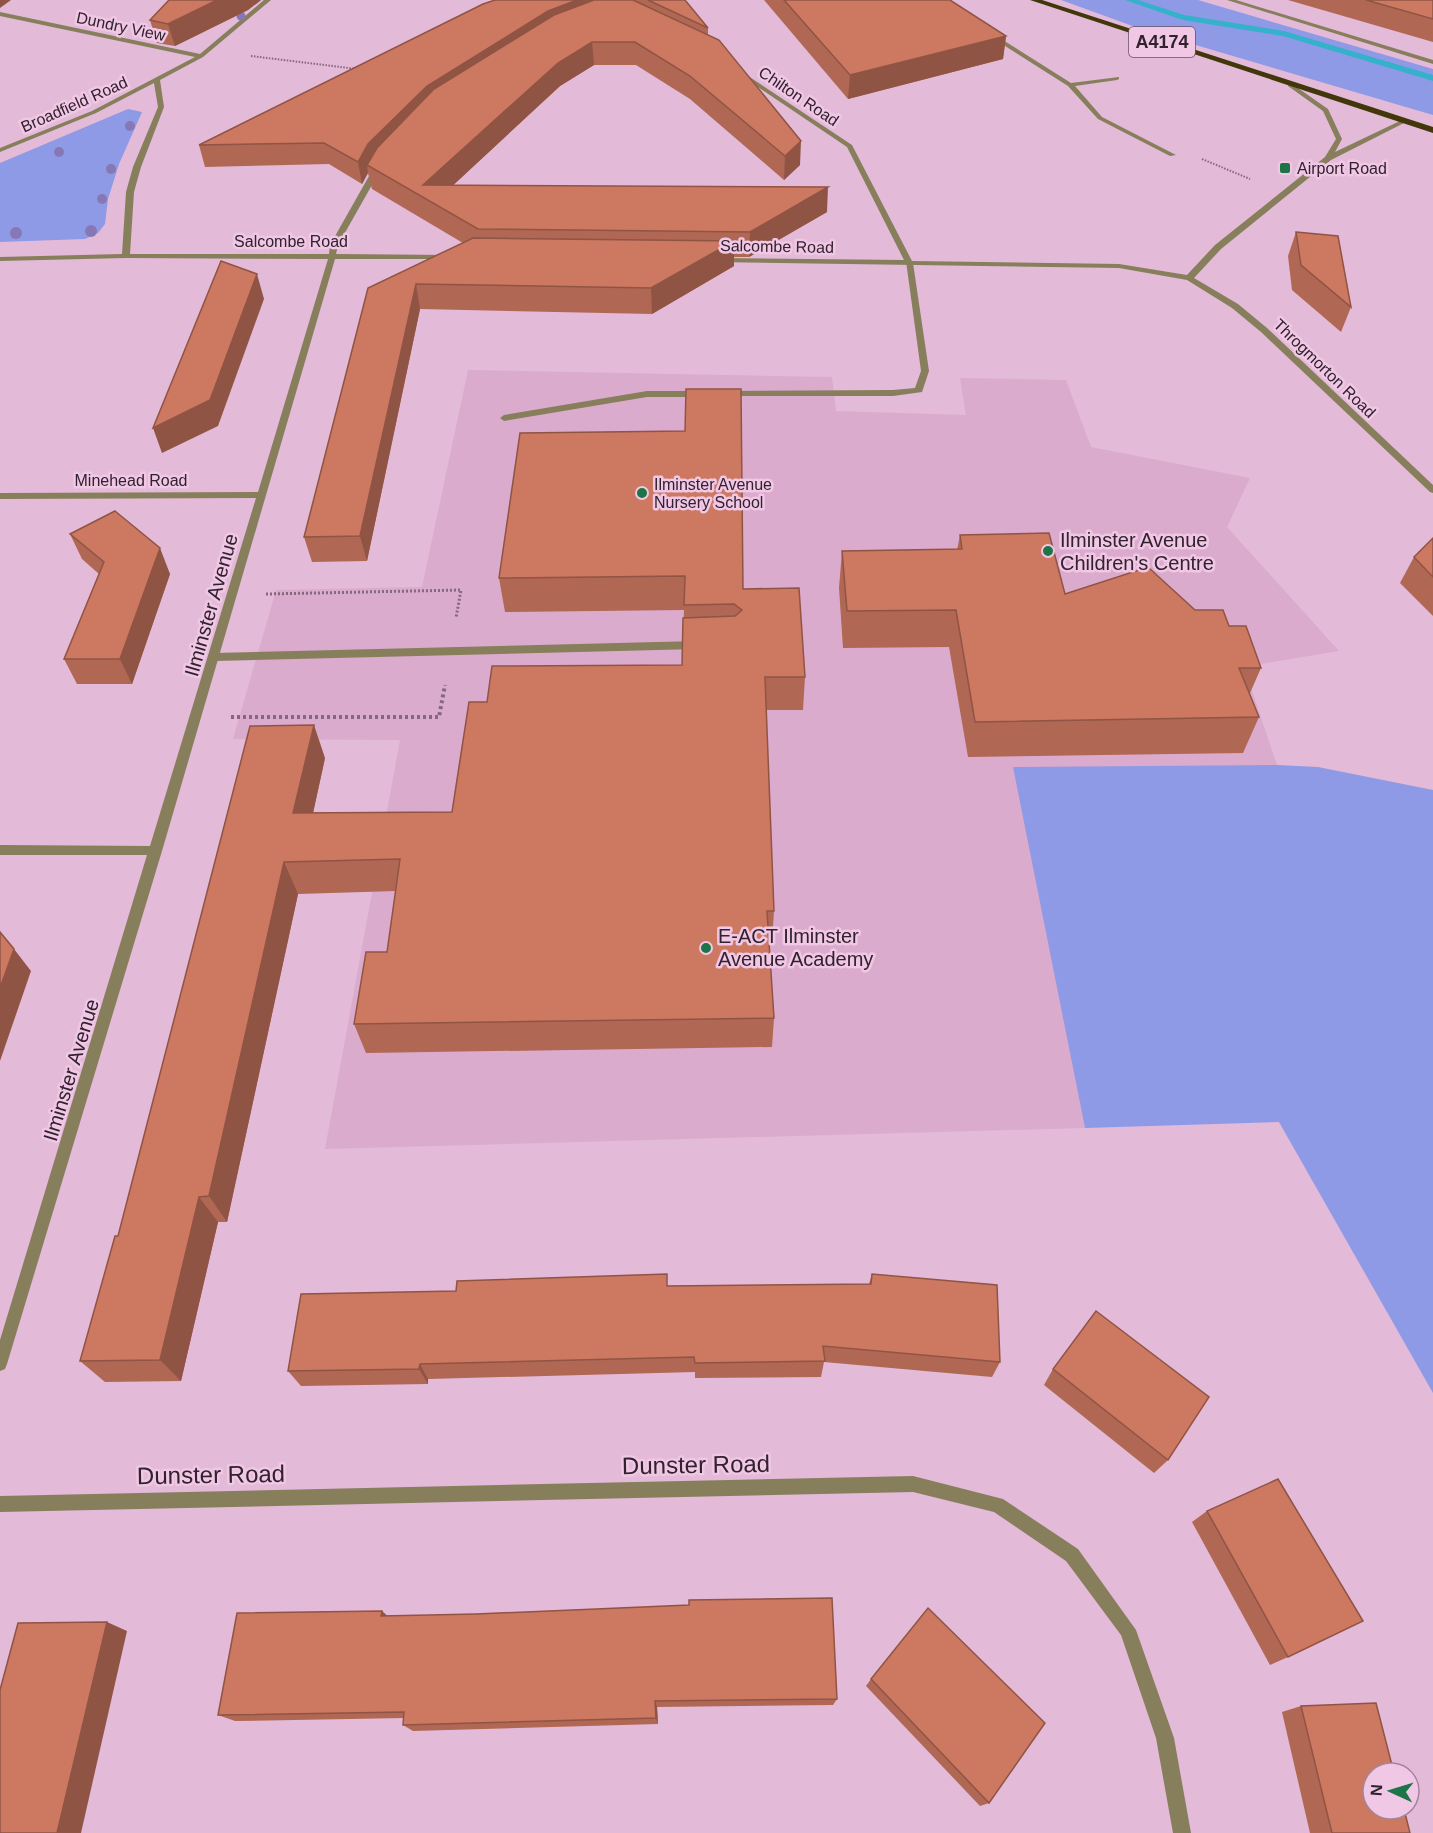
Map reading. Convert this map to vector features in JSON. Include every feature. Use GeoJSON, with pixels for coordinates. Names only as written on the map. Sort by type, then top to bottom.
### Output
{"type":"FeatureCollection","features":[{"type":"Feature","properties":{"kind":"highway","name":"A4174"},"geometry":{"type":"LineString","coordinates":[[1034,0],[1433,130]]}},
{"type":"Feature","properties":{"kind":"street","name":"Broadfield Road"},"geometry":{"type":"LineString","coordinates":[[0,150],[94,112],[201,56],[268,0]]}},
{"type":"Feature","properties":{"kind":"street"},"geometry":{"type":"LineString","coordinates":[[1235,0],[1433,62]]}},
{"type":"Feature","properties":{"kind":"street","name":"Dundry View"},"geometry":{"type":"LineString","coordinates":[[0,14],[201,56]]}},
{"type":"Feature","properties":{"kind":"street"},"geometry":{"type":"LineString","coordinates":[[984,31],[1070,85],[1100,118],[1172,155]]}},
{"type":"Feature","properties":{"kind":"street","name":"Chilton Road"},"geometry":{"type":"LineString","coordinates":[[717,394],[893,393],[919,390],[925,371],[909,263],[850,146],[734,68]]}},
{"type":"Feature","properties":{"kind":"street"},"geometry":{"type":"LineString","coordinates":[[1070,85],[1117,78]]}},
{"type":"Feature","properties":{"kind":"street","name":"Broadfield Road"},"geometry":{"type":"LineString","coordinates":[[126,256],[130,192],[137,167],[161,107],[158,80]]}},
{"type":"Feature","properties":{"kind":"street"},"geometry":{"type":"LineString","coordinates":[[1290,85],[1326,110],[1339,139],[1328,158]]}},
{"type":"Feature","properties":{"kind":"street"},"geometry":{"type":"LineString","coordinates":[[1189,279],[1218,247],[1328,158],[1404,121]]}},
{"type":"Feature","properties":{"kind":"street","name":"Ilminster Avenue"},"geometry":{"type":"LineString","coordinates":[[0,1364],[214,657],[333,256],[334,245],[351,212],[385,160]]}},
{"type":"Feature","properties":{"kind":"street","name":"Salcombe Road"},"geometry":{"type":"LineString","coordinates":[[0,259],[126,256],[462,257]]}},
{"type":"Feature","properties":{"kind":"street","name":"Salcombe Road"},"geometry":{"type":"LineString","coordinates":[[708,260],[1119,266],[1189,279]]}},
{"type":"Feature","properties":{"kind":"street","name":"Throgmorton Road"},"geometry":{"type":"LineString","coordinates":[[1189,279],[1235,306],[1264,330],[1433,490]]}},
{"type":"Feature","properties":{"kind":"street"},"geometry":{"type":"LineString","coordinates":[[504,418],[647,394],[706,394]]}},
{"type":"Feature","properties":{"kind":"street"},"geometry":{"type":"LineString","coordinates":[[1418,476],[1433,472]]}},
{"type":"Feature","properties":{"kind":"street","name":"Minehead Road"},"geometry":{"type":"LineString","coordinates":[[0,496],[262,495]]}},
{"type":"Feature","properties":{"kind":"street"},"geometry":{"type":"LineString","coordinates":[[214,657],[711,645]]}},
{"type":"Feature","properties":{"kind":"street"},"geometry":{"type":"LineString","coordinates":[[0,850],[156,851]]}},
{"type":"Feature","properties":{"kind":"street","name":"Dunster Road"},"geometry":{"type":"LineString","coordinates":[[0,1504],[913,1484],[997,1505],[1072,1555],[1128,1630],[1165,1737],[1182,1833]]}},
{"type":"Feature","properties":{"kind":"path"},"geometry":{"type":"LineString","coordinates":[[209,51],[357,69]]}},
{"type":"Feature","properties":{"kind":"path"},"geometry":{"type":"LineString","coordinates":[[1172,155],[1180,150],[1286,194]]}},
{"type":"Feature","properties":{"kind":"shaded area"},"geometry":{"type":"Polygon","coordinates":[[[1061,0],[1198,0],[1433,69],[1433,115],[1138,28],[1061,0]]]}},
{"type":"Feature","properties":{"kind":"shaded area"},"geometry":{"type":"Polygon","coordinates":[[[128,109],[142,112],[119,164],[108,199],[105,224],[98,233],[85,239],[0,242],[0,163],[128,109]]]}},
{"type":"Feature","properties":{"kind":"shaded area"},"geometry":{"type":"Polygon","coordinates":[[[468,370],[832,377],[836,411],[966,415],[960,378],[1066,380],[1091,447],[1250,478],[1227,527],[1339,651],[1244,667],[1277,765],[1014,768],[1085,1128],[325,1149],[400,740],[233,739],[276,590],[422,587],[468,370]]]}},
{"type":"Feature","properties":{"kind":"shaded area"},"geometry":{"type":"Polygon","coordinates":[[[1277,765],[1318,767],[1433,790],[1433,1393],[1279,1122],[1085,1128],[1013,767],[1277,765]]]}},
{"type":"Feature","properties":{"kind":"building"},"geometry":{"type":"Polygon","coordinates":[[[169,0],[217,0],[168,24],[150,20],[169,0]]]}},
{"type":"Feature","properties":{"kind":"building"},"geometry":{"type":"Polygon","coordinates":[[[495,0],[577,0],[548,11],[427,86],[368,144],[358,162],[324,143],[199,145],[483,4],[495,0]]]}},
{"type":"Feature","properties":{"kind":"building"},"geometry":{"type":"Polygon","coordinates":[[[594,0],[633,0],[719,40],[801,141],[785,156],[690,76],[635,42],[592,42],[558,63],[423,185],[828,187],[750,232],[478,229],[367,165],[377,148],[434,89],[554,15],[594,0]]]}},
{"type":"Feature","properties":{"kind":"building"},"geometry":{"type":"Polygon","coordinates":[[[648,0],[685,0],[708,28],[648,0]]]}},
{"type":"Feature","properties":{"kind":"building"},"geometry":{"type":"Polygon","coordinates":[[[784,0],[950,0],[1006,36],[850,75],[784,0]]]}},
{"type":"Feature","properties":{"kind":"building"},"geometry":{"type":"Polygon","coordinates":[[[1366,0],[1433,0],[1433,19],[1366,0]]]}},
{"type":"Feature","properties":{"kind":"building"},"geometry":{"type":"Polygon","coordinates":[[[1296,232],[1338,236],[1351,307],[1301,265],[1296,232]]]}},
{"type":"Feature","properties":{"kind":"building"},"geometry":{"type":"Polygon","coordinates":[[[473,238],[734,241],[651,288],[416,284],[360,536],[304,537],[368,288],[473,238]]]}},
{"type":"Feature","properties":{"kind":"building"},"geometry":{"type":"Polygon","coordinates":[[[221,261],[257,274],[210,400],[153,428],[221,261]]]}},
{"type":"Feature","properties":{"kind":"building"},"geometry":{"type":"Polygon","coordinates":[[[686,389],[741,389],[743,589],[799,588],[805,677],[765,677],[774,911],[767,911],[774,1018],[354,1024],[366,952],[387,952],[400,859],[284,862],[209,1196],[199,1197],[160,1360],[80,1361],[115,1236],[118,1236],[250,726],[314,725],[293,813],[452,812],[469,702],[487,702],[492,666],[682,665],[683,618],[735,616],[742,610],[734,604],[684,605],[685,576],[499,578],[520,433],[685,431],[686,389]]]}},
{"type":"Feature","properties":{"kind":"building"},"geometry":{"type":"Polygon","coordinates":[[[115,511],[160,548],[120,659],[64,659],[104,562],[70,534],[115,511]]]}},
{"type":"Feature","properties":{"kind":"building"},"geometry":{"type":"Polygon","coordinates":[[[1049,533],[1065,594],[1148,567],[1195,610],[1223,610],[1229,626],[1246,626],[1261,668],[1239,668],[1259,717],[975,722],[956,610],[847,611],[842,551],[962,549],[960,535],[1049,533]]]}},
{"type":"Feature","properties":{"kind":"building"},"geometry":{"type":"Polygon","coordinates":[[[1433,538],[1433,577],[1414,557],[1433,538]]]}},
{"type":"Feature","properties":{"kind":"building"},"geometry":{"type":"Polygon","coordinates":[[[0,932],[14,949],[0,988],[0,932]]]}},
{"type":"Feature","properties":{"kind":"building"},"geometry":{"type":"Polygon","coordinates":[[[667,1274],[667,1286],[871,1284],[872,1274],[997,1285],[1000,1362],[823,1346],[825,1361],[695,1363],[694,1357],[420,1364],[419,1369],[288,1371],[301,1294],[456,1291],[457,1281],[667,1274]]]}},
{"type":"Feature","properties":{"kind":"building"},"geometry":{"type":"Polygon","coordinates":[[[1096,1311],[1209,1397],[1168,1460],[1053,1369],[1096,1311]]]}},
{"type":"Feature","properties":{"kind":"building"},"geometry":{"type":"Polygon","coordinates":[[[1278,1479],[1363,1621],[1288,1657],[1207,1511],[1278,1479]]]}},
{"type":"Feature","properties":{"kind":"building"},"geometry":{"type":"Polygon","coordinates":[[[832,1598],[837,1699],[655,1701],[656,1718],[403,1725],[404,1712],[218,1715],[237,1613],[382,1611],[381,1616],[476,1614],[689,1605],[689,1600],[832,1598]]]}},
{"type":"Feature","properties":{"kind":"building"},"geometry":{"type":"Polygon","coordinates":[[[928,1608],[1045,1723],[989,1803],[871,1679],[928,1608]]]}},
{"type":"Feature","properties":{"kind":"building"},"geometry":{"type":"Polygon","coordinates":[[[107,1622],[57,1833],[0,1833],[0,1690],[18,1623],[107,1622]]]}},
{"type":"Feature","properties":{"kind":"building"},"geometry":{"type":"Polygon","coordinates":[[[1376,1703],[1391,1761],[1361,1761],[1361,1821],[1407,1821],[1410,1833],[1332,1833],[1301,1706],[1376,1703]]]}},
{"type":"Feature","properties":{"kind":"waterway"},"geometry":{"type":"LineString","coordinates":[[1129,0],[1183,17],[1284,34],[1433,78]]}},
{"type":"Feature","properties":{"kind":"place","name":"Airport Road"},"geometry":{"type":"Point","coordinates":[1285,168]}},
{"type":"Feature","properties":{"kind":"place","name":"Ilminster Avenue Nursery School"},"geometry":{"type":"Point","coordinates":[642,493]}},
{"type":"Feature","properties":{"kind":"place","name":"Ilminster Avenue Children's Centre"},"geometry":{"type":"Point","coordinates":[1048,551]}},
{"type":"Feature","properties":{"kind":"place","name":"E-ACT Ilminster Avenue Academy"},"geometry":{"type":"Point","coordinates":[706,948]}}]}
